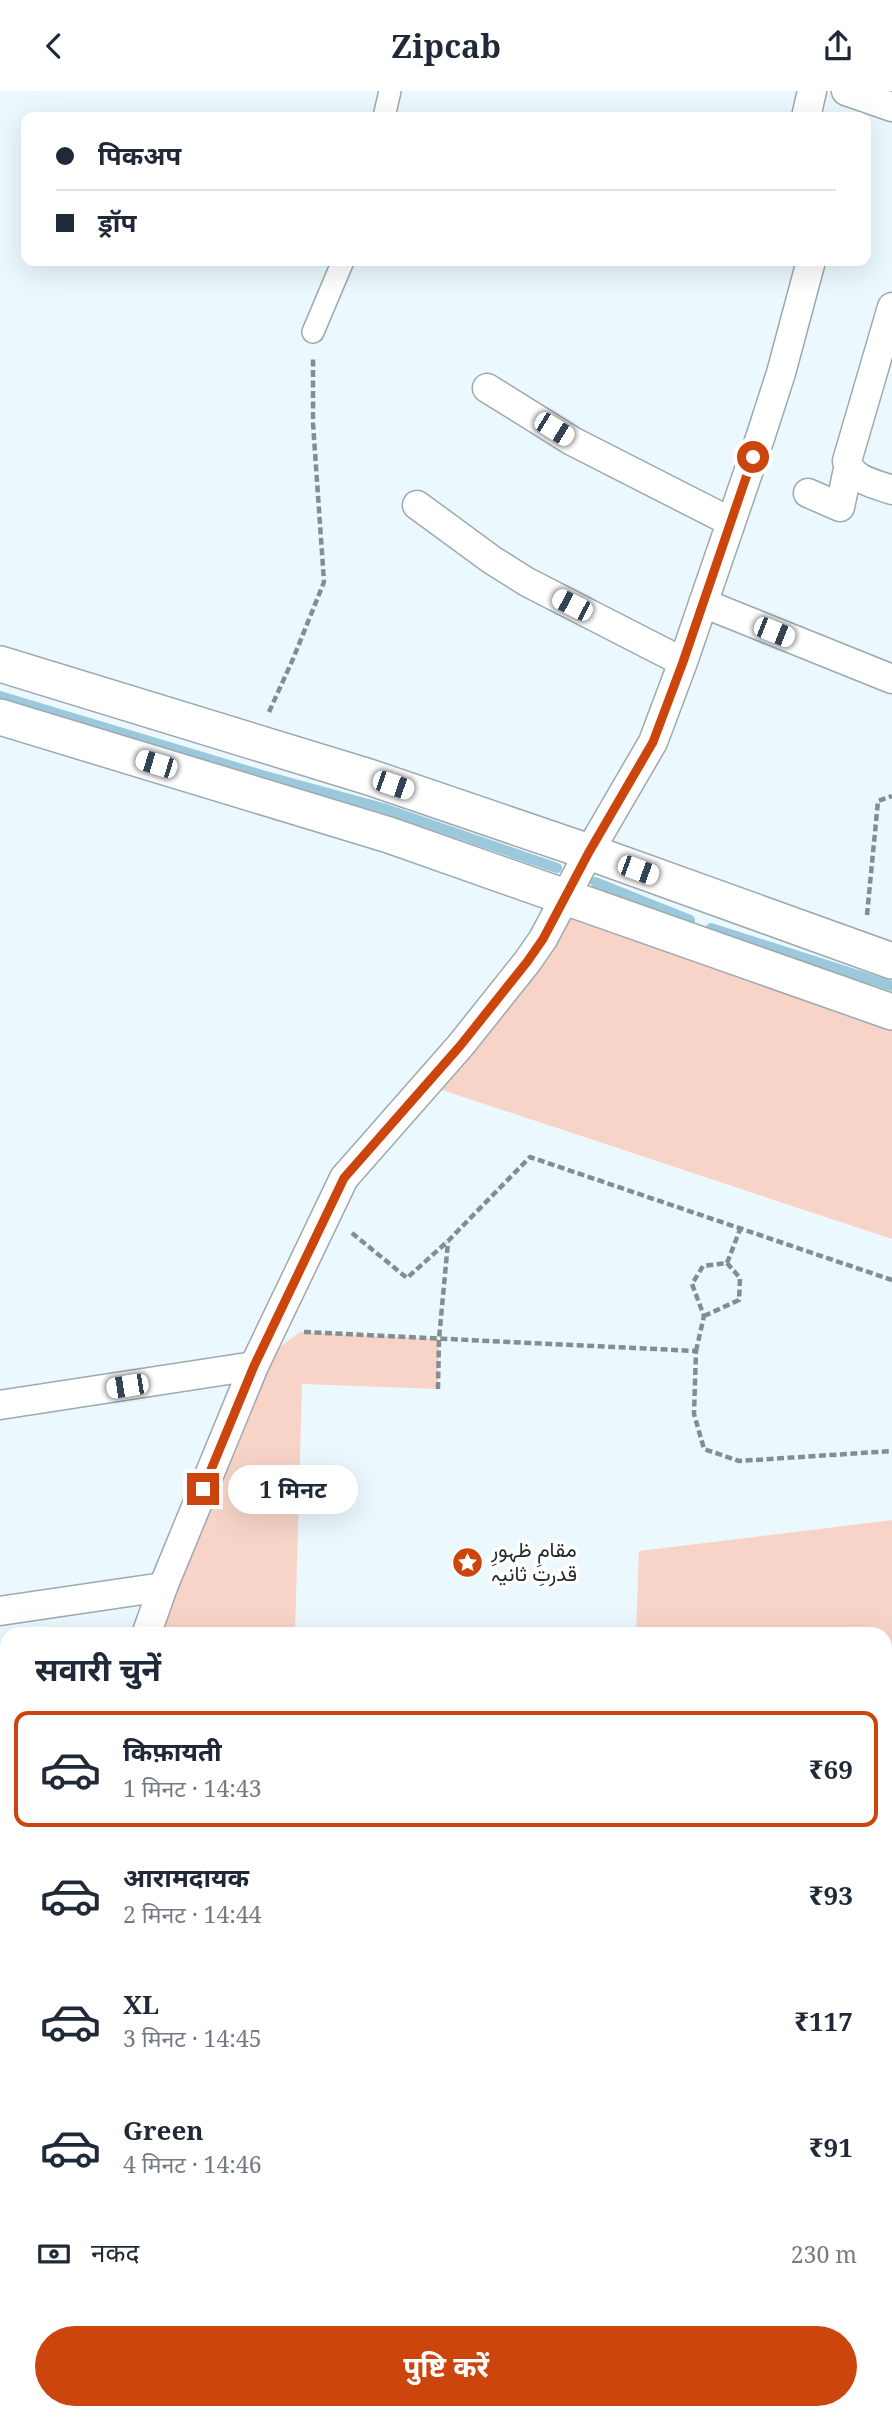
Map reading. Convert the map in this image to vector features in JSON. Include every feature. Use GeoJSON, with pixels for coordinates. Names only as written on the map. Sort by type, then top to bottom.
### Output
{"type":"FeatureCollection","features":[{"type":"Feature","properties":{"kind":"street"},"geometry":{"type":"LineString","coordinates":[[385,112],[390,91]]}},
{"type":"Feature","properties":{"kind":"street"},"geometry":{"type":"LineString","coordinates":[[807,112],[812,91]]}},
{"type":"Feature","properties":{"kind":"street"},"geometry":{"type":"LineString","coordinates":[[846,91],[892,107]]}},
{"type":"Feature","properties":{"kind":"street"},"geometry":{"type":"LineString","coordinates":[[313,332],[340,266]]}},
{"type":"Feature","properties":{"kind":"street"},"geometry":{"type":"LineString","coordinates":[[149,1627],[254,1366],[344,1178],[492,1008],[543,939],[589,852],[653,742],[683,662],[781,373],[810,266]]}},
{"type":"Feature","properties":{"kind":"street"},"geometry":{"type":"LineString","coordinates":[[808,493],[840,507],[848,469],[848,454],[892,307]]}},
{"type":"Feature","properties":{"kind":"street"},"geometry":{"type":"LineString","coordinates":[[487,388],[572,440],[731,522]]}},
{"type":"Feature","properties":{"kind":"street"},"geometry":{"type":"LineString","coordinates":[[848,469],[854,475],[892,490]]}},
{"type":"Feature","properties":{"kind":"street"},"geometry":{"type":"LineString","coordinates":[[416,505],[527,583],[683,662]]}},
{"type":"Feature","properties":{"kind":"street"},"geometry":{"type":"LineString","coordinates":[[703,603],[892,679]]}},
{"type":"Feature","properties":{"kind":"street"},"geometry":{"type":"LineString","coordinates":[[0,664],[369,777],[589,852],[877,956]]}},
{"type":"Feature","properties":{"kind":"street"},"geometry":{"type":"LineString","coordinates":[[0,717],[389,835],[892,1012]]}},
{"type":"Feature","properties":{"kind":"street"},"geometry":{"type":"LineString","coordinates":[[0,1405],[254,1366]]}},
{"type":"Feature","properties":{"kind":"street"},"geometry":{"type":"LineString","coordinates":[[0,1611],[163,1587]]}},
{"type":"Feature","properties":{"kind":"path"},"geometry":{"type":"LineString","coordinates":[[255,742],[324,582],[313,423],[313,332]]}},
{"type":"Feature","properties":{"kind":"path"},"geometry":{"type":"LineString","coordinates":[[877,956],[878,801],[892,796]]}},
{"type":"Feature","properties":{"kind":"path"},"geometry":{"type":"LineString","coordinates":[[345,1227],[407,1278],[448,1241],[530,1157],[892,1280]]}},
{"type":"Feature","properties":{"kind":"path"},"geometry":{"type":"LineString","coordinates":[[727,1263],[741,1227]]}},
{"type":"Feature","properties":{"kind":"path"},"geometry":{"type":"LineString","coordinates":[[438,1389],[439,1339],[448,1241]]}},
{"type":"Feature","properties":{"kind":"path"},"geometry":{"type":"LineString","coordinates":[[727,1263],[704,1266],[692,1284],[705,1316],[696,1351],[694,1414],[704,1449],[739,1461],[892,1451]]}},
{"type":"Feature","properties":{"kind":"path"},"geometry":{"type":"LineString","coordinates":[[705,1316],[739,1300],[740,1278],[727,1263]]}},
{"type":"Feature","properties":{"kind":"path"},"geometry":{"type":"LineString","coordinates":[[305,1320],[300,1332],[696,1351]]}},
{"type":"Feature","properties":{"kind":"shaded area"},"geometry":{"type":"Polygon","coordinates":[[[565,899],[892,1012],[892,1239],[427,1085],[565,899]]]}},
{"type":"Feature","properties":{"kind":"shaded area"},"geometry":{"type":"Polygon","coordinates":[[[300,1332],[439,1339],[438,1389],[302,1384],[295,1627],[164,1627],[254,1366],[300,1332]]]}},
{"type":"Feature","properties":{"kind":"shaded area"},"geometry":{"type":"Polygon","coordinates":[[[892,1520],[892,1627],[636,1627],[639,1551],[892,1520]]]}},
{"type":"Feature","properties":{"kind":"waterway"},"geometry":{"type":"LineString","coordinates":[[0,696],[262,775],[383,808],[557,868]]}},
{"type":"Feature","properties":{"kind":"waterway"},"geometry":{"type":"LineString","coordinates":[[595,882],[690,920]]}},
{"type":"Feature","properties":{"kind":"waterway"},"geometry":{"type":"LineString","coordinates":[[711,928],[892,986]]}},
{"type":"Feature","properties":{"kind":"place","name":"مقامِ ظہورِ قدرتِ ثانیہ"},"geometry":{"type":"Point","coordinates":[468,1562]}},
{"type":"Feature","properties":{"kind":"route"},"geometry":{"type":"LineString","coordinates":[[203,1489],[254,1366],[344,1178],[427,1085],[527,962],[543,939],[589,852],[653,742],[753,457]]}}]}
